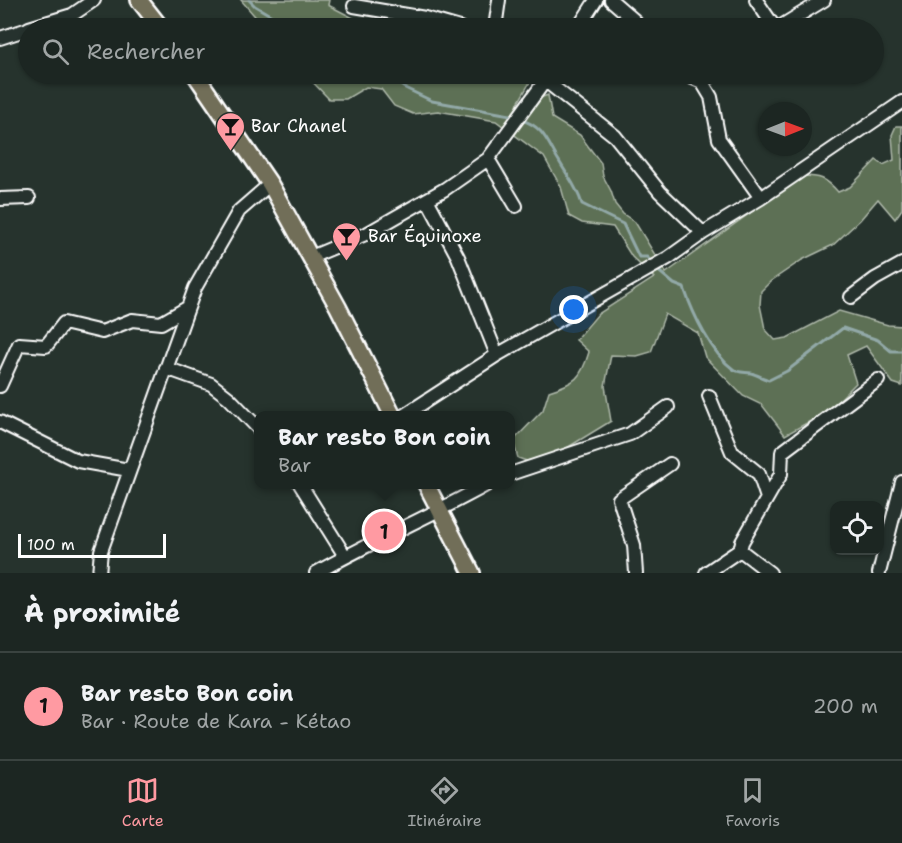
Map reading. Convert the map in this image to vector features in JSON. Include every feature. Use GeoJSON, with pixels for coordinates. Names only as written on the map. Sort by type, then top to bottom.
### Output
{"type":"FeatureCollection","features":[{"type":"Feature","properties":{"kind":"main road"},"geometry":{"type":"LineString","coordinates":[[139,0],[153,18]]}},
{"type":"Feature","properties":{"kind":"main road"},"geometry":{"type":"LineString","coordinates":[[202,84],[270,184],[311,257],[390,411]]}},
{"type":"Feature","properties":{"kind":"main road"},"geometry":{"type":"LineString","coordinates":[[428,489],[472,573]]}},
{"type":"Feature","properties":{"kind":"street"},"geometry":{"type":"LineString","coordinates":[[62,18],[72,15],[94,0]]}},
{"type":"Feature","properties":{"kind":"street"},"geometry":{"type":"LineString","coordinates":[[496,18],[499,0]]}},
{"type":"Feature","properties":{"kind":"street"},"geometry":{"type":"LineString","coordinates":[[584,18],[596,0]]}},
{"type":"Feature","properties":{"kind":"street"},"geometry":{"type":"LineString","coordinates":[[611,0],[632,18]]}},
{"type":"Feature","properties":{"kind":"street"},"geometry":{"type":"LineString","coordinates":[[756,0],[770,18]]}},
{"type":"Feature","properties":{"kind":"street"},"geometry":{"type":"LineString","coordinates":[[794,18],[824,0]]}},
{"type":"Feature","properties":{"kind":"street"},"geometry":{"type":"LineString","coordinates":[[354,6],[425,18]]}},
{"type":"Feature","properties":{"kind":"street"},"geometry":{"type":"LineString","coordinates":[[0,38],[18,32]]}},
{"type":"Feature","properties":{"kind":"street"},"geometry":{"type":"LineString","coordinates":[[311,257],[368,232],[427,199],[488,159],[519,117],[539,84]]}},
{"type":"Feature","properties":{"kind":"street"},"geometry":{"type":"LineString","coordinates":[[553,84],[615,136],[660,192],[703,233]]}},
{"type":"Feature","properties":{"kind":"street"},"geometry":{"type":"LineString","coordinates":[[703,84],[711,97],[720,139],[761,198]]}},
{"type":"Feature","properties":{"kind":"street"},"geometry":{"type":"LineString","coordinates":[[411,411],[497,355],[668,258],[901,104]]}},
{"type":"Feature","properties":{"kind":"street"},"geometry":{"type":"LineString","coordinates":[[488,159],[516,206]]}},
{"type":"Feature","properties":{"kind":"street"},"geometry":{"type":"LineString","coordinates":[[99,573],[101,551],[195,288],[239,211],[270,184]]}},
{"type":"Feature","properties":{"kind":"street"},"geometry":{"type":"LineString","coordinates":[[0,199],[29,198]]}},
{"type":"Feature","properties":{"kind":"street"},"geometry":{"type":"LineString","coordinates":[[427,199],[458,257],[497,355]]}},
{"type":"Feature","properties":{"kind":"street"},"geometry":{"type":"LineString","coordinates":[[851,297],[874,279],[902,264]]}},
{"type":"Feature","properties":{"kind":"street"},"geometry":{"type":"LineString","coordinates":[[0,386],[19,344],[46,346],[64,323],[102,332],[132,320],[161,323],[187,308]]}},
{"type":"Feature","properties":{"kind":"street"},"geometry":{"type":"LineString","coordinates":[[166,368],[211,384],[229,398],[254,424]]}},
{"type":"Feature","properties":{"kind":"street"},"geometry":{"type":"LineString","coordinates":[[706,573],[740,550],[742,542],[781,474],[782,452],[878,380]]}},
{"type":"Feature","properties":{"kind":"street"},"geometry":{"type":"LineString","coordinates":[[709,396],[732,452],[759,474],[768,498]]}},
{"type":"Feature","properties":{"kind":"street"},"geometry":{"type":"LineString","coordinates":[[515,472],[630,434],[668,407]]}},
{"type":"Feature","properties":{"kind":"street"},"geometry":{"type":"LineString","coordinates":[[0,422],[78,461],[129,470]]}},
{"type":"Feature","properties":{"kind":"street"},"geometry":{"type":"LineString","coordinates":[[636,573],[634,545],[619,499],[670,464]]}},
{"type":"Feature","properties":{"kind":"street"},"geometry":{"type":"LineString","coordinates":[[879,573],[902,482]]}},
{"type":"Feature","properties":{"kind":"street"},"geometry":{"type":"LineString","coordinates":[[303,489],[345,556]]}},
{"type":"Feature","properties":{"kind":"street"},"geometry":{"type":"LineString","coordinates":[[316,573],[345,556],[439,511],[479,489]]}},
{"type":"Feature","properties":{"kind":"street"},"geometry":{"type":"LineString","coordinates":[[740,550],[770,573]]}},
{"type":"Feature","properties":{"kind":"green space"},"geometry":{"type":"Polygon","coordinates":[[[241,0],[329,0],[328,5],[353,18],[256,18],[241,0]]]}},
{"type":"Feature","properties":{"kind":"green space"},"geometry":{"type":"Polygon","coordinates":[[[315,84],[529,84],[517,105],[529,110],[540,98],[548,95],[552,118],[580,135],[601,163],[603,176],[615,204],[623,214],[635,222],[666,273],[802,176],[822,179],[838,192],[850,187],[876,160],[883,165],[894,160],[892,135],[896,126],[902,126],[902,209],[895,219],[878,199],[860,220],[833,245],[802,260],[771,281],[761,291],[760,305],[765,329],[775,340],[787,338],[839,311],[888,325],[902,326],[902,386],[893,383],[866,346],[847,355],[856,383],[827,412],[785,435],[762,405],[743,396],[705,357],[698,333],[665,314],[651,352],[637,356],[611,355],[605,386],[611,421],[552,457],[532,463],[518,458],[515,439],[543,410],[549,391],[576,379],[583,368],[589,352],[576,340],[598,314],[654,278],[632,257],[613,227],[582,223],[569,216],[561,187],[544,157],[496,121],[438,111],[413,114],[394,106],[381,89],[366,87],[346,99],[329,99],[315,84]]]}},
{"type":"Feature","properties":{"kind":"waterway"},"geometry":{"type":"LineString","coordinates":[[249,0],[275,18]]}},
{"type":"Feature","properties":{"kind":"waterway"},"geometry":{"type":"LineString","coordinates":[[401,84],[432,101],[516,116]]}},
{"type":"Feature","properties":{"kind":"waterway"},"geometry":{"type":"LineString","coordinates":[[521,120],[535,127],[544,136],[582,204],[623,224],[639,257],[647,257],[652,263]]}},
{"type":"Feature","properties":{"kind":"waterway"},"geometry":{"type":"LineString","coordinates":[[655,268],[674,284],[684,288],[710,343],[725,362],[737,371],[751,373],[769,380],[787,371],[843,328],[878,340],[891,351],[902,351]]}},
{"type":"Feature","properties":{"kind":"place","name":"Bar Chanel"},"geometry":{"type":"Point","coordinates":[230,152]}},
{"type":"Feature","properties":{"kind":"place","name":"Bar Équinoxe"},"geometry":{"type":"Point","coordinates":[347,262]}},
{"type":"Feature","properties":{"kind":"place","name":"Bar resto Bon coin"},"geometry":{"type":"Point","coordinates":[384,531]}}]}
